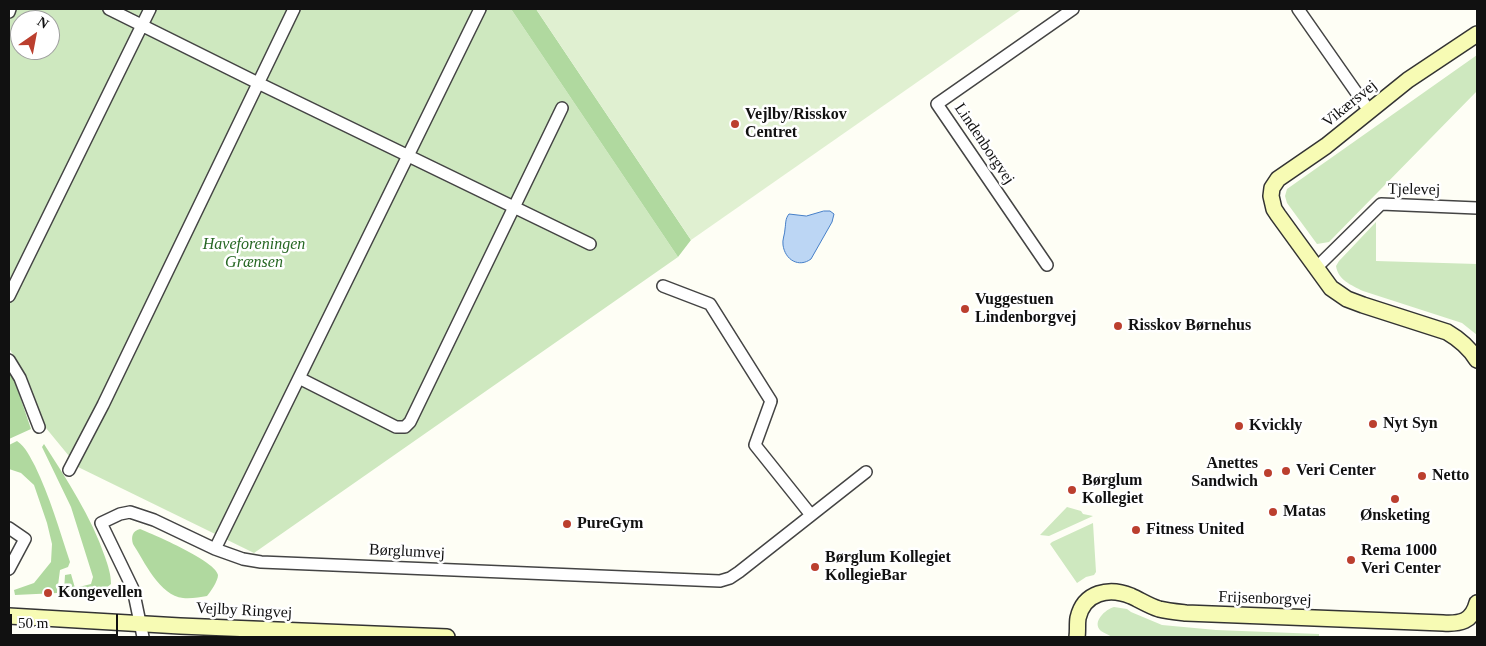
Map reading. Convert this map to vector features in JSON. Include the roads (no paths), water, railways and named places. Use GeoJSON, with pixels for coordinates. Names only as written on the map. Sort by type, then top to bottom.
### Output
{"type":"FeatureCollection","features":[{"type":"Feature","properties":{"kind":"street"},"geometry":{"type":"LineString","coordinates":[[110,9],[590,244]]}},
{"type":"Feature","properties":{"kind":"street"},"geometry":{"type":"LineString","coordinates":[[9,296],[150,9]]}},
{"type":"Feature","properties":{"kind":"street"},"geometry":{"type":"LineString","coordinates":[[70,470],[294,9]]}},
{"type":"Feature","properties":{"kind":"street"},"geometry":{"type":"LineString","coordinates":[[215,550],[480,9]]}},
{"type":"Feature","properties":{"kind":"street","name":"Lindenborgvej"},"geometry":{"type":"LineString","coordinates":[[1046,265],[937,104],[1073,9]]}},
{"type":"Feature","properties":{"kind":"street"},"geometry":{"type":"LineString","coordinates":[[1298,9],[1370,112]]}},
{"type":"Feature","properties":{"kind":"street","name":"Vikærsvej"},"geometry":{"type":"LineString","coordinates":[[1316,268],[1274,209],[1271,196],[1272,188],[1278,179],[1326,146],[1408,80],[1477,34]]}},
{"type":"Feature","properties":{"kind":"street"},"geometry":{"type":"LineString","coordinates":[[299,378],[396,427],[405,427],[410,422],[562,108]]}},
{"type":"Feature","properties":{"kind":"street","name":"Tjelevej"},"geometry":{"type":"LineString","coordinates":[[1316,268],[1381,204],[1477,208]]}},
{"type":"Feature","properties":{"kind":"street"},"geometry":{"type":"LineString","coordinates":[[1316,268],[1331,288],[1347,299],[1447,332],[1464,344],[1477,360]]}},
{"type":"Feature","properties":{"kind":"street"},"geometry":{"type":"LineString","coordinates":[[663,286],[710,304],[771,401],[755,445],[811,516]]}},
{"type":"Feature","properties":{"kind":"street"},"geometry":{"type":"LineString","coordinates":[[9,360],[20,378],[39,427]]}},
{"type":"Feature","properties":{"kind":"street","name":"Børglumvej"},"geometry":{"type":"LineString","coordinates":[[141,631],[133,589],[101,522],[120,514],[130,512],[154,520],[215,550],[243,559],[261,562],[720,581],[730,578],[739,572],[866,472]]}},
{"type":"Feature","properties":{"kind":"street"},"geometry":{"type":"LineString","coordinates":[[9,528],[25,539],[9,569]]}},
{"type":"Feature","properties":{"kind":"street","name":"Frijsenborgvej"},"geometry":{"type":"LineString","coordinates":[[1078,637],[1078,618],[1082,608],[1092,597],[1104,592],[1114,591],[1158,609],[1186,613],[1457,624],[1472,615],[1477,603]]}},
{"type":"Feature","properties":{"kind":"street","name":"Vejlby Ringvej"},"geometry":{"type":"LineString","coordinates":[[9,616],[141,631],[447,637]]}},
{"type":"Feature","properties":{"kind":"water"},"geometry":{"type":"Polygon","coordinates":[[[830,211],[834,214],[832,222],[811,259],[802,263],[793,261],[787,255],[783,245],[786,221],[789,214],[806,216],[830,211]]]}},
{"type":"Feature","properties":{"kind":"place","name":"Vejlby/Risskov Centret"},"geometry":{"type":"Point","coordinates":[735,124]}},
{"type":"Feature","properties":{"kind":"place","name":"Vuggestuen Lindenborgvej"},"geometry":{"type":"Point","coordinates":[965,309]}},
{"type":"Feature","properties":{"kind":"place","name":"Risskov Børnehus"},"geometry":{"type":"Point","coordinates":[1118,326]}},
{"type":"Feature","properties":{"kind":"place","name":"Nyt Syn"},"geometry":{"type":"Point","coordinates":[1373,424]}},
{"type":"Feature","properties":{"kind":"place","name":"Kvickly"},"geometry":{"type":"Point","coordinates":[1239,426]}},
{"type":"Feature","properties":{"kind":"place","name":"Veri Center"},"geometry":{"type":"Point","coordinates":[1286,471]}},
{"type":"Feature","properties":{"kind":"place","name":"Anettes Sandwich"},"geometry":{"type":"Point","coordinates":[1268,473]}},
{"type":"Feature","properties":{"kind":"place","name":"Netto"},"geometry":{"type":"Point","coordinates":[1422,476]}},
{"type":"Feature","properties":{"kind":"place","name":"Børglum Kollegiet"},"geometry":{"type":"Point","coordinates":[1072,490]}},
{"type":"Feature","properties":{"kind":"place","name":"Ønsketing"},"geometry":{"type":"Point","coordinates":[1395,499]}},
{"type":"Feature","properties":{"kind":"place","name":"Matas"},"geometry":{"type":"Point","coordinates":[1273,512]}},
{"type":"Feature","properties":{"kind":"place","name":"PureGym"},"geometry":{"type":"Point","coordinates":[567,524]}},
{"type":"Feature","properties":{"kind":"place","name":"Fitness United"},"geometry":{"type":"Point","coordinates":[1136,530]}},
{"type":"Feature","properties":{"kind":"place","name":"Rema 1000 Veri Center"},"geometry":{"type":"Point","coordinates":[1351,560]}},
{"type":"Feature","properties":{"kind":"place","name":"Børglum Kollegiet KollegieBar"},"geometry":{"type":"Point","coordinates":[815,567]}},
{"type":"Feature","properties":{"kind":"place","name":"Kongevellen"},"geometry":{"type":"Point","coordinates":[48,593]}},
{"type":"Feature","properties":{"kind":"park label","name":"Haveforeningen Grænsen"},"geometry":{"type":"Point","coordinates":[254,254]}}]}
